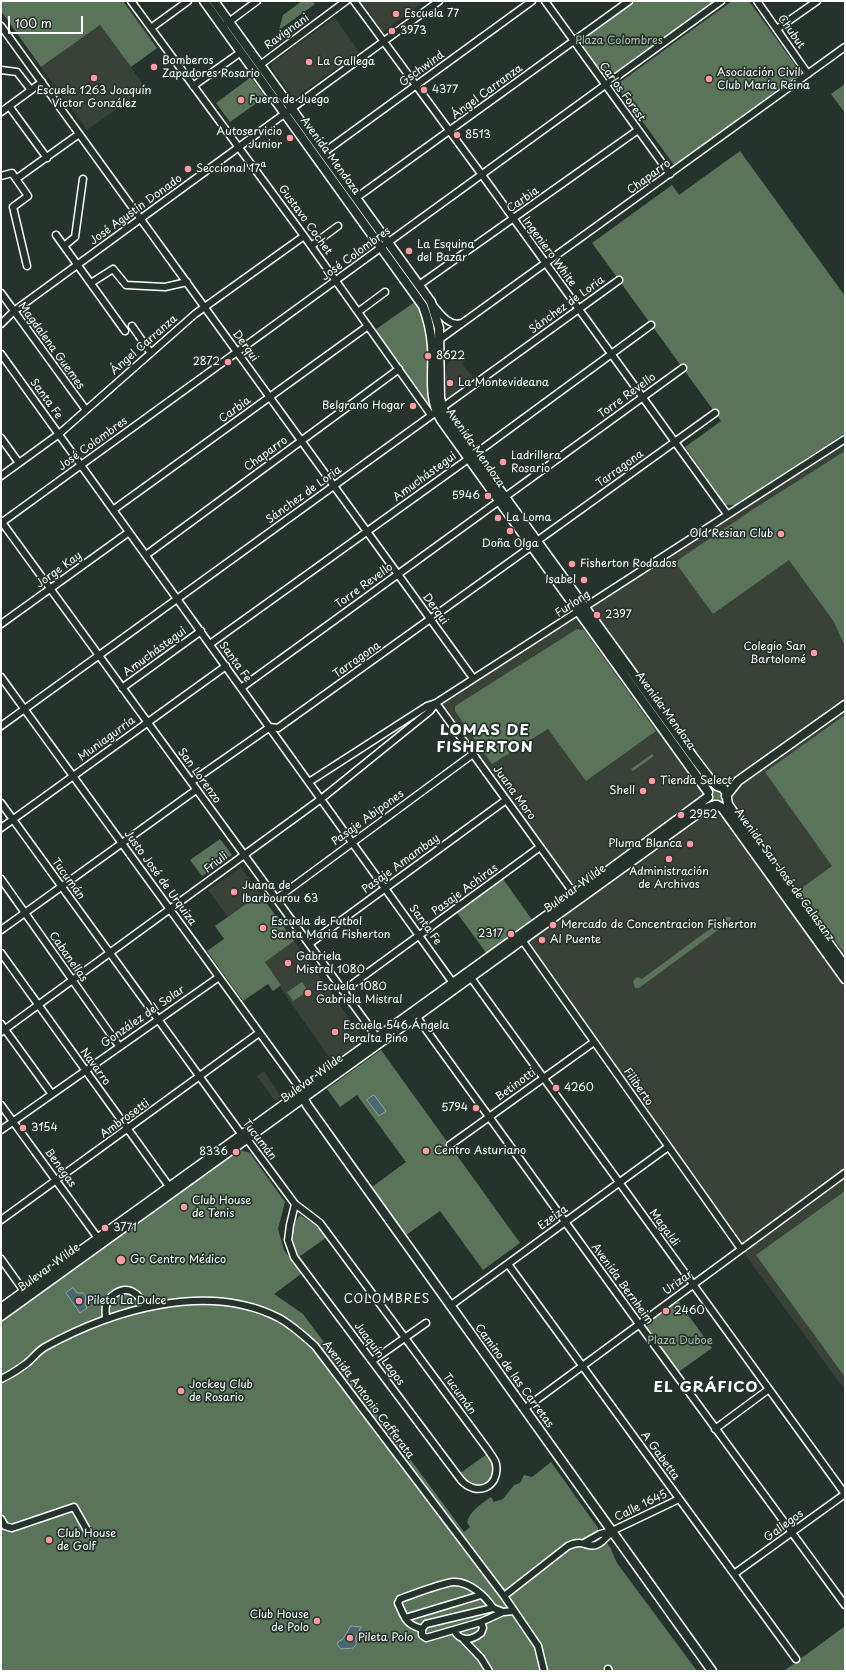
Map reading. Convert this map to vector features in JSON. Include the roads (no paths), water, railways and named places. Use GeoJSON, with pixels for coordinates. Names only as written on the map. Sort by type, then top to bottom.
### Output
{"type":"FeatureCollection","features":[{"type":"Feature","properties":{"kind":"main road","name":"Avenida Mendoza"},"geometry":{"type":"LineString","coordinates":[[204,1],[260,64],[289,111],[385,245],[419,285],[431,302],[439,328],[439,380],[436,411]]}},
{"type":"Feature","properties":{"kind":"main road","name":"Avenida Mendoza"},"geometry":{"type":"LineString","coordinates":[[214,1],[241,52],[323,152],[356,198],[423,306],[428,318],[432,346],[431,384],[436,411],[471,456],[582,610],[694,758],[718,787],[723,788],[726,797]]}},
{"type":"Feature","properties":{"kind":"main road","name":"Avenida Mendoza"},"geometry":{"type":"LineString","coordinates":[[582,610],[708,795],[709,801],[716,805]]}},
{"type":"Feature","properties":{"kind":"main road"},"geometry":{"type":"LineString","coordinates":[[716,805],[723,803],[738,781],[845,705]]}},
{"type":"Feature","properties":{"kind":"main road"},"geometry":{"type":"LineString","coordinates":[[708,795],[713,787],[738,781]]}},
{"type":"Feature","properties":{"kind":"main road","name":"Bulevar Wilde"},"geometry":{"type":"LineString","coordinates":[[520,938],[708,795]]}},
{"type":"Feature","properties":{"kind":"main road","name":"Avenida San José de Calasanz"},"geometry":{"type":"LineString","coordinates":[[726,797],[732,810],[845,966]]}},
{"type":"Feature","properties":{"kind":"main road","name":"Bulevar Wilde"},"geometry":{"type":"LineString","coordinates":[[1,1316],[26,1294],[520,938],[704,809],[716,805]]}},
{"type":"Feature","properties":{"kind":"main road","name":"Avenida San José de Calasanz"},"geometry":{"type":"LineString","coordinates":[[716,805],[722,808],[845,980]]}},
{"type":"Feature","properties":{"kind":"main road","name":"Bulevar Wilde"},"geometry":{"type":"LineString","coordinates":[[415,1014],[454,982],[469,975]]}},
{"type":"Feature","properties":{"kind":"main road","name":"Camino de las Carretas"},"geometry":{"type":"LineString","coordinates":[[302,1095],[307,1105],[450,1306],[712,1671]]}},
{"type":"Feature","properties":{"kind":"main road","name":"Bulevar Wilde"},"geometry":{"type":"LineString","coordinates":[[1,1308],[26,1294]]}},
{"type":"Feature","properties":{"kind":"street","name":"Gustavo Cochet"},"geometry":{"type":"LineString","coordinates":[[131,1],[304,236],[399,369],[436,411]]}},
{"type":"Feature","properties":{"kind":"street"},"geometry":{"type":"LineString","coordinates":[[151,28],[188,1]]}},
{"type":"Feature","properties":{"kind":"street"},"geometry":{"type":"LineString","coordinates":[[226,24],[257,1]]}},
{"type":"Feature","properties":{"kind":"street","name":"Ravignani"},"geometry":{"type":"LineString","coordinates":[[260,64],[346,1]]}},
{"type":"Feature","properties":{"kind":"street","name":"Ingeniero White"},"geometry":{"type":"LineString","coordinates":[[354,1],[482,175],[578,310],[727,514]]}},
{"type":"Feature","properties":{"kind":"street","name":"José Agustín Donado"},"geometry":{"type":"LineString","coordinates":[[1,324],[14,310],[439,1]]}},
{"type":"Feature","properties":{"kind":"street","name":"Gschwind"},"geometry":{"type":"LineString","coordinates":[[323,152],[532,1]]}},
{"type":"Feature","properties":{"kind":"street","name":"Carlos Forest"},"geometry":{"type":"LineString","coordinates":[[545,1],[670,174]]}},
{"type":"Feature","properties":{"kind":"street","name":"Ángel Carranza"},"geometry":{"type":"LineString","coordinates":[[356,198],[629,1]]}},
{"type":"Feature","properties":{"kind":"street","name":"José Colombres"},"geometry":{"type":"LineString","coordinates":[[1,522],[606,86],[721,1]]}},
{"type":"Feature","properties":{"kind":"street","name":"Chubut"},"geometry":{"type":"LineString","coordinates":[[757,1],[808,74]]}},
{"type":"Feature","properties":{"kind":"street"},"geometry":{"type":"LineString","coordinates":[[777,29],[817,1]]}},
{"type":"Feature","properties":{"kind":"street","name":"Derqui"},"geometry":{"type":"LineString","coordinates":[[1,26],[473,678]]}},
{"type":"Feature","properties":{"kind":"street","name":"Chaparro"},"geometry":{"type":"LineString","coordinates":[[432,346],[845,47]]}},
{"type":"Feature","properties":{"kind":"street"},"geometry":{"type":"LineString","coordinates":[[194,86],[241,52]]}},
{"type":"Feature","properties":{"kind":"street"},"geometry":{"type":"LineString","coordinates":[[1,70],[17,72],[31,90]]}},
{"type":"Feature","properties":{"kind":"street"},"geometry":{"type":"LineString","coordinates":[[1,112],[42,82]]}},
{"type":"Feature","properties":{"kind":"street"},"geometry":{"type":"LineString","coordinates":[[10,106],[47,158]]}},
{"type":"Feature","properties":{"kind":"street","name":"Carbia"},"geometry":{"type":"LineString","coordinates":[[419,285],[638,130]]}},
{"type":"Feature","properties":{"kind":"street"},"geometry":{"type":"LineString","coordinates":[[16,179],[79,134]]}},
{"type":"Feature","properties":{"kind":"street"},"geometry":{"type":"LineString","coordinates":[[1,176],[12,173],[28,196],[13,207],[27,266]]}},
{"type":"Feature","properties":{"kind":"street"},"geometry":{"type":"LineString","coordinates":[[64,246],[74,237],[83,179]]}},
{"type":"Feature","properties":{"kind":"street"},"geometry":{"type":"LineString","coordinates":[[311,246],[338,226]]}},
{"type":"Feature","properties":{"kind":"street"},"geometry":{"type":"LineString","coordinates":[[56,235],[125,331]]}},
{"type":"Feature","properties":{"kind":"street","name":"Ángel Carranza"},"geometry":{"type":"LineString","coordinates":[[1,476],[59,434],[150,352],[204,307],[304,236]]}},
{"type":"Feature","properties":{"kind":"street"},"geometry":{"type":"LineString","coordinates":[[91,284],[113,269],[126,286],[165,287],[187,282]]}},
{"type":"Feature","properties":{"kind":"street","name":"Sánchez de Loria"},"geometry":{"type":"LineString","coordinates":[[1,726],[619,280]]}},
{"type":"Feature","properties":{"kind":"street"},"geometry":{"type":"LineString","coordinates":[[358,312],[384,292]]}},
{"type":"Feature","properties":{"kind":"street","name":"Magdalena Guemes"},"geometry":{"type":"LineString","coordinates":[[1,293],[86,410]]}},
{"type":"Feature","properties":{"kind":"street"},"geometry":{"type":"LineString","coordinates":[[431,302],[449,321],[456,324],[464,322]]}},
{"type":"Feature","properties":{"kind":"street","name":"Amuchástegui"},"geometry":{"type":"LineString","coordinates":[[210,644],[651,325]]}},
{"type":"Feature","properties":{"kind":"street"},"geometry":{"type":"LineString","coordinates":[[132,326],[150,352]]}},
{"type":"Feature","properties":{"kind":"street","name":"Carbia"},"geometry":{"type":"LineString","coordinates":[[113,510],[368,326]]}},
{"type":"Feature","properties":{"kind":"street","name":"Santa Fe"},"geometry":{"type":"LineString","coordinates":[[1,354],[454,982]]}},
{"type":"Feature","properties":{"kind":"street","name":"Torre Revello"},"geometry":{"type":"LineString","coordinates":[[241,688],[683,368]]}},
{"type":"Feature","properties":{"kind":"street","name":"Chaparro"},"geometry":{"type":"LineString","coordinates":[[146,555],[399,369]]}},
{"type":"Feature","properties":{"kind":"street","name":"Tarragona"},"geometry":{"type":"LineString","coordinates":[[191,782],[270,727],[278,728],[431,620],[715,412]]}},
{"type":"Feature","properties":{"kind":"street"},"geometry":{"type":"LineString","coordinates":[[1,438],[19,463]]}},
{"type":"Feature","properties":{"kind":"street","name":"Furlong"},"geometry":{"type":"LineString","coordinates":[[310,782],[427,706],[436,703],[473,678],[582,610],[727,514],[845,439]]}},
{"type":"Feature","properties":{"kind":"street","name":"San Lorenzo"},"geometry":{"type":"LineString","coordinates":[[1,522],[379,1040]]}},
{"type":"Feature","properties":{"kind":"street","name":"Jorge Kay"},"geometry":{"type":"LineString","coordinates":[[1,624],[129,532]]}},
{"type":"Feature","properties":{"kind":"street","name":"Amuchástegui"},"geometry":{"type":"LineString","coordinates":[[122,688],[201,631]]}},
{"type":"Feature","properties":{"kind":"street","name":"Muniagurría"},"geometry":{"type":"LineString","coordinates":[[1,828],[226,666]]}},
{"type":"Feature","properties":{"kind":"street","name":"Justo José de Urquiza"},"geometry":{"type":"LineString","coordinates":[[1,677],[299,1087],[302,1095]]}},
{"type":"Feature","properties":{"kind":"street","name":"Juana Moro"},"geometry":{"type":"LineString","coordinates":[[436,703],[575,895]]}},
{"type":"Feature","properties":{"kind":"street","name":"Friuli"},"geometry":{"type":"LineString","coordinates":[[3,1031],[321,799],[430,711],[436,703]]}},
{"type":"Feature","properties":{"kind":"street","name":"Pasaje Abipones"},"geometry":{"type":"LineString","coordinates":[[276,899],[473,754]]}},
{"type":"Feature","properties":{"kind":"street"},"geometry":{"type":"LineString","coordinates":[[1,930],[196,790]]}},
{"type":"Feature","properties":{"kind":"street","name":"Pasaje Amambay"},"geometry":{"type":"LineString","coordinates":[[309,944],[506,800]]}},
{"type":"Feature","properties":{"kind":"street","name":"Tucumán"},"geometry":{"type":"LineString","coordinates":[[1,803],[244,1137],[295,1204],[320,1223],[405,1336],[494,1460],[496,1471],[490,1485]]}},
{"type":"Feature","properties":{"kind":"street","name":"Pasaje Achiras"},"geometry":{"type":"LineString","coordinates":[[343,990],[540,847]]}},
{"type":"Feature","properties":{"kind":"street","name":"Cabanellas"},"geometry":{"type":"LineString","coordinates":[[1,879],[119,1046]]}},
{"type":"Feature","properties":{"kind":"street","name":"Filiberto"},"geometry":{"type":"LineString","coordinates":[[520,938],[741,1249]]}},
{"type":"Feature","properties":{"kind":"street","name":"Navarro"},"geometry":{"type":"LineString","coordinates":[[1,953],[171,1190]]}},
{"type":"Feature","properties":{"kind":"street","name":"Magaldi"},"geometry":{"type":"LineString","coordinates":[[469,975],[845,1494]]}},
{"type":"Feature","properties":{"kind":"street","name":"González del Solar"},"geometry":{"type":"LineString","coordinates":[[1,1130],[219,976]]}},
{"type":"Feature","properties":{"kind":"street","name":"Avenida Bernheim"},"geometry":{"type":"LineString","coordinates":[[415,1014],[715,1429],[845,1605]]}},
{"type":"Feature","properties":{"kind":"street"},"geometry":{"type":"LineString","coordinates":[[1,1024],[3,1031],[51,1094]]}},
{"type":"Feature","properties":{"kind":"street","name":"Ambrosetti"},"geometry":{"type":"LineString","coordinates":[[1,1220],[128,1129],[259,1032]]}},
{"type":"Feature","properties":{"kind":"street","name":"Betinotti"},"geometry":{"type":"LineString","coordinates":[[450,1145],[594,1042]]}},
{"type":"Feature","properties":{"kind":"street","name":"Benegas"},"geometry":{"type":"LineString","coordinates":[[1,1105],[100,1241]]}},
{"type":"Feature","properties":{"kind":"street","name":"Ezeiza"},"geometry":{"type":"LineString","coordinates":[[450,1306],[668,1147]]}},
{"type":"Feature","properties":{"kind":"street","name":"Urizar"},"geometry":{"type":"LineString","coordinates":[[524,1409],[845,1173]]}},
{"type":"Feature","properties":{"kind":"street","name":"Juaquín Lagos"},"geometry":{"type":"LineString","coordinates":[[295,1204],[288,1240],[294,1257],[466,1485],[479,1489],[490,1485]]}},
{"type":"Feature","properties":{"kind":"street"},"geometry":{"type":"LineString","coordinates":[[1,1259],[26,1294]]}},
{"type":"Feature","properties":{"kind":"street","name":"A Gabetta"},"geometry":{"type":"LineString","coordinates":[[508,1264],[796,1659]]}},
{"type":"Feature","properties":{"kind":"street"},"geometry":{"type":"LineString","coordinates":[[106,1319],[105,1307],[109,1298],[121,1291],[130,1291],[140,1297],[147,1307]]}},
{"type":"Feature","properties":{"kind":"street","name":"Avenida Antonio Cafferata"},"geometry":{"type":"LineString","coordinates":[[1,1379],[16,1371],[43,1348],[106,1319],[147,1307],[185,1302],[210,1301],[242,1304],[280,1318],[296,1329],[315,1346],[504,1596],[538,1646],[544,1671]]}},
{"type":"Feature","properties":{"kind":"street"},"geometry":{"type":"LineString","coordinates":[[372,1361],[405,1336],[426,1323]]}},
{"type":"Feature","properties":{"kind":"street"},"geometry":{"type":"LineString","coordinates":[[715,1429],[770,1389]]}},
{"type":"Feature","properties":{"kind":"street","name":"Gallegos"},"geometry":{"type":"LineString","coordinates":[[734,1574],[845,1494]]}},
{"type":"Feature","properties":{"kind":"street","name":"Calle 1645"},"geometry":{"type":"LineString","coordinates":[[504,1596],[573,1543],[584,1543],[592,1547],[597,1546],[605,1540],[612,1531],[679,1498]]}},
{"type":"Feature","properties":{"kind":"street"},"geometry":{"type":"LineString","coordinates":[[1,1519],[5,1526],[12,1528],[74,1507],[87,1530]]}},
{"type":"Feature","properties":{"kind":"street"},"geometry":{"type":"LineString","coordinates":[[422,1628],[412,1626],[405,1618],[398,1603],[400,1599],[453,1582],[466,1584],[481,1595],[493,1608],[503,1612]]}},
{"type":"Feature","properties":{"kind":"street"},"geometry":{"type":"LineString","coordinates":[[405,1618],[481,1595]]}},
{"type":"Feature","properties":{"kind":"street"},"geometry":{"type":"LineString","coordinates":[[493,1608],[426,1624],[422,1628],[422,1635],[426,1638],[481,1622],[503,1612],[514,1611]]}},
{"type":"Feature","properties":{"kind":"street"},"geometry":{"type":"LineString","coordinates":[[463,1640],[478,1636],[481,1633],[483,1628],[481,1622]]}},
{"type":"Feature","properties":{"kind":"street"},"geometry":{"type":"LineString","coordinates":[[454,1630],[457,1637],[463,1640],[481,1658],[489,1671]]}},
{"type":"Feature","properties":{"kind":"water"},"geometry":{"type":"Polygon","coordinates":[[[374,1095],[386,1111],[379,1116],[367,1100],[374,1095]]]}},
{"type":"Feature","properties":{"kind":"water","name":"Pileta La Dulce"},"geometry":{"type":"Polygon","coordinates":[[[73,1288],[77,1293],[83,1293],[86,1297],[85,1304],[87,1308],[80,1313],[66,1293],[73,1288]]]}},
{"type":"Feature","properties":{"kind":"water","name":"Pileta Polo"},"geometry":{"type":"Polygon","coordinates":[[[351,1626],[361,1627],[356,1637],[356,1645],[353,1648],[341,1649],[337,1644],[343,1639],[351,1626]]]}},
{"type":"Feature","properties":{"kind":"place","name":"Escuela 77"},"geometry":{"type":"Point","coordinates":[396,14]}},
{"type":"Feature","properties":{"kind":"place","name":"3973"},"geometry":{"type":"Point","coordinates":[392,31]}},
{"type":"Feature","properties":{"kind":"place","name":"La Gallega"},"geometry":{"type":"Point","coordinates":[309,62]}},
{"type":"Feature","properties":{"kind":"place","name":"Bomberos Zapadores Rosario"},"geometry":{"type":"Point","coordinates":[154,67]}},
{"type":"Feature","properties":{"kind":"place","name":"Escuela 1263 Joaquín Victor González"},"geometry":{"type":"Point","coordinates":[94,78]}},
{"type":"Feature","properties":{"kind":"place","name":"Asociación Civil Club María Reina"},"geometry":{"type":"Point","coordinates":[709,79]}},
{"type":"Feature","properties":{"kind":"place","name":"4377"},"geometry":{"type":"Point","coordinates":[424,90]}},
{"type":"Feature","properties":{"kind":"place","name":"Fuera de Juego"},"geometry":{"type":"Point","coordinates":[241,100]}},
{"type":"Feature","properties":{"kind":"place","name":"8513"},"geometry":{"type":"Point","coordinates":[457,135]}},
{"type":"Feature","properties":{"kind":"place","name":"Autoservicio Junior"},"geometry":{"type":"Point","coordinates":[290,138]}},
{"type":"Feature","properties":{"kind":"place","name":"Seccional 17ª"},"geometry":{"type":"Point","coordinates":[188,169]}},
{"type":"Feature","properties":{"kind":"place","name":"La Esquina del Bazar"},"geometry":{"type":"Point","coordinates":[409,251]}},
{"type":"Feature","properties":{"kind":"place","name":"8622"},"geometry":{"type":"Point","coordinates":[428,356]}},
{"type":"Feature","properties":{"kind":"place","name":"2872"},"geometry":{"type":"Point","coordinates":[228,362]}},
{"type":"Feature","properties":{"kind":"place","name":"La Montevideana"},"geometry":{"type":"Point","coordinates":[450,383]}},
{"type":"Feature","properties":{"kind":"place","name":"Belgrano Hogar"},"geometry":{"type":"Point","coordinates":[413,406]}},
{"type":"Feature","properties":{"kind":"place","name":"Ladrillera Rosario"},"geometry":{"type":"Point","coordinates":[503,462]}},
{"type":"Feature","properties":{"kind":"place","name":"5946"},"geometry":{"type":"Point","coordinates":[488,496]}},
{"type":"Feature","properties":{"kind":"place","name":"La Loma"},"geometry":{"type":"Point","coordinates":[498,518]}},
{"type":"Feature","properties":{"kind":"place","name":"Doña Olga"},"geometry":{"type":"Point","coordinates":[510,531]}},
{"type":"Feature","properties":{"kind":"place","name":"Old Resian Club"},"geometry":{"type":"Point","coordinates":[781,534]}},
{"type":"Feature","properties":{"kind":"place","name":"Fisherton Rodados"},"geometry":{"type":"Point","coordinates":[572,564]}},
{"type":"Feature","properties":{"kind":"place","name":"Isabel"},"geometry":{"type":"Point","coordinates":[584,580]}},
{"type":"Feature","properties":{"kind":"place","name":"2397"},"geometry":{"type":"Point","coordinates":[597,615]}},
{"type":"Feature","properties":{"kind":"place","name":"Colegio San Bartolomé"},"geometry":{"type":"Point","coordinates":[814,653]}},
{"type":"Feature","properties":{"kind":"place","name":"Tienda Select"},"geometry":{"type":"Point","coordinates":[652,781]}},
{"type":"Feature","properties":{"kind":"place","name":"Shell"},"geometry":{"type":"Point","coordinates":[643,791]}},
{"type":"Feature","properties":{"kind":"place","name":"2952"},"geometry":{"type":"Point","coordinates":[681,815]}},
{"type":"Feature","properties":{"kind":"place","name":"Pluma Blanca"},"geometry":{"type":"Point","coordinates":[690,844]}},
{"type":"Feature","properties":{"kind":"place","name":"Administración de Archivos"},"geometry":{"type":"Point","coordinates":[669,859]}},
{"type":"Feature","properties":{"kind":"place","name":"Juana de Ibarbourou 63"},"geometry":{"type":"Point","coordinates":[234,892]}},
{"type":"Feature","properties":{"kind":"place","name":"Mercado de Concentracion Fisherton"},"geometry":{"type":"Point","coordinates":[553,925]}},
{"type":"Feature","properties":{"kind":"place","name":"Escuela de Futbol Santa Maria Fisherton"},"geometry":{"type":"Point","coordinates":[263,928]}},
{"type":"Feature","properties":{"kind":"place","name":"2317"},"geometry":{"type":"Point","coordinates":[511,934]}},
{"type":"Feature","properties":{"kind":"place","name":"Al Puente"},"geometry":{"type":"Point","coordinates":[542,940]}},
{"type":"Feature","properties":{"kind":"place","name":"Gabriela Mistral 1080"},"geometry":{"type":"Point","coordinates":[288,963]}},
{"type":"Feature","properties":{"kind":"place","name":"Escuela 1080 Gabriela Mistral"},"geometry":{"type":"Point","coordinates":[308,993]}},
{"type":"Feature","properties":{"kind":"place","name":"Escuela 546 Ángela Peralta Pino"},"geometry":{"type":"Point","coordinates":[335,1032]}},
{"type":"Feature","properties":{"kind":"place","name":"4260"},"geometry":{"type":"Point","coordinates":[556,1088]}},
{"type":"Feature","properties":{"kind":"place","name":"5794"},"geometry":{"type":"Point","coordinates":[476,1108]}},
{"type":"Feature","properties":{"kind":"place","name":"3154"},"geometry":{"type":"Point","coordinates":[23,1128]}},
{"type":"Feature","properties":{"kind":"place","name":"Centro Asturiano"},"geometry":{"type":"Point","coordinates":[426,1151]}},
{"type":"Feature","properties":{"kind":"place","name":"8336"},"geometry":{"type":"Point","coordinates":[236,1152]}},
{"type":"Feature","properties":{"kind":"place","name":"Club House de Tenis"},"geometry":{"type":"Point","coordinates":[184,1207]}},
{"type":"Feature","properties":{"kind":"place","name":"3771"},"geometry":{"type":"Point","coordinates":[105,1228]}},
{"type":"Feature","properties":{"kind":"place","name":"Go Centro Médico"},"geometry":{"type":"Point","coordinates":[121,1260]}},
{"type":"Feature","properties":{"kind":"place","name":"Pileta La Dulce"},"geometry":{"type":"Point","coordinates":[79,1301]}},
{"type":"Feature","properties":{"kind":"place","name":"2460"},"geometry":{"type":"Point","coordinates":[666,1311]}},
{"type":"Feature","properties":{"kind":"place","name":"Jockey Club de Rosario"},"geometry":{"type":"Point","coordinates":[181,1391]}},
{"type":"Feature","properties":{"kind":"place","name":"Club House de Golf"},"geometry":{"type":"Point","coordinates":[49,1540]}},
{"type":"Feature","properties":{"kind":"place","name":"Club House de Polo"},"geometry":{"type":"Point","coordinates":[317,1621]}},
{"type":"Feature","properties":{"kind":"place","name":"Pileta Polo"},"geometry":{"type":"Point","coordinates":[350,1638]}},
{"type":"Feature","properties":{"kind":"district","name":"LOMAS DE FISHERTON"},"geometry":{"type":"Point","coordinates":[485,740]}},
{"type":"Feature","properties":{"kind":"district","name":"COLOMBRES"},"geometry":{"type":"Point","coordinates":[387,1300]}},
{"type":"Feature","properties":{"kind":"district","name":"EL GRÁFICO"},"geometry":{"type":"Point","coordinates":[706,1388]}},
{"type":"Feature","properties":{"kind":"park label","name":"Plaza Colombres"},"geometry":{"type":"Point","coordinates":[619,41]}},
{"type":"Feature","properties":{"kind":"park label","name":"Plaza Duboe"},"geometry":{"type":"Point","coordinates":[680,1341]}}]}
